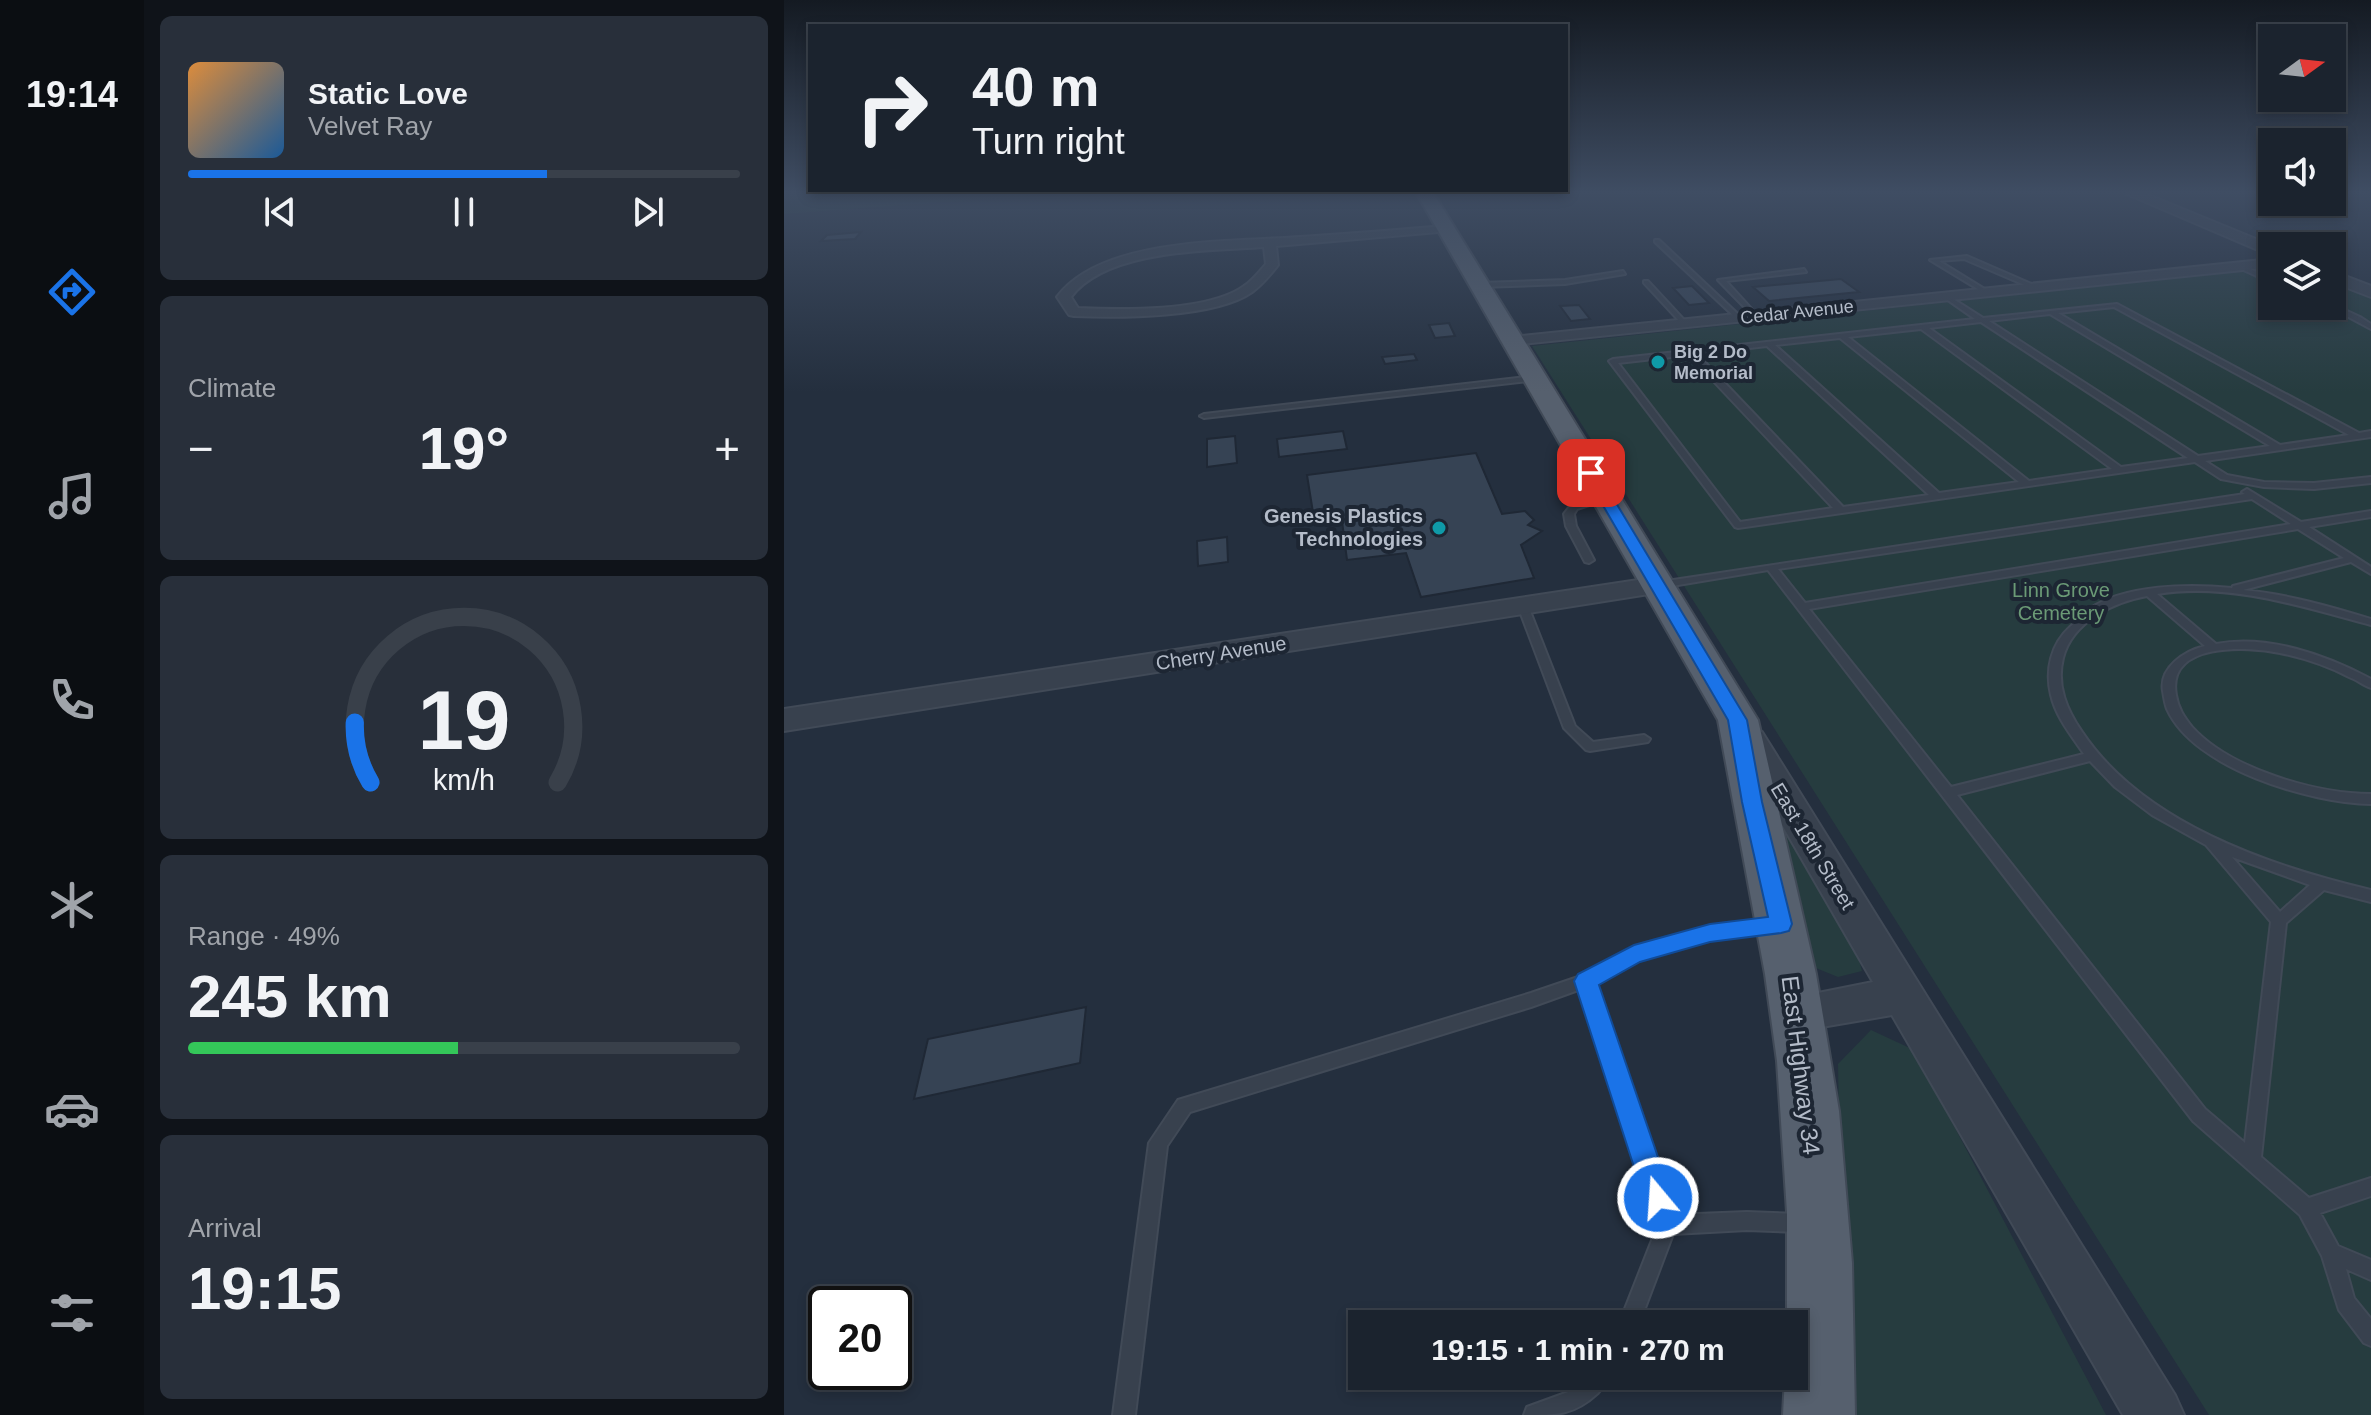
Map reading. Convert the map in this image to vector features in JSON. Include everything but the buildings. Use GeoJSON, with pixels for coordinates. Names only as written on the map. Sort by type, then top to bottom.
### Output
{"type":"FeatureCollection","features":[{"type":"Feature","properties":{"kind":"main road","name":"East 18th Street"},"geometry":{"type":"LineString","coordinates":[[1465,260],[1738,720]]}},
{"type":"Feature","properties":{"kind":"main road","name":"East Highway 34"},"geometry":{"type":"LineString","coordinates":[[1738,720],[1752,802],[1798,1013],[1813,1146],[1822,1330],[1819,1415]]}},
{"type":"Feature","properties":{"kind":"street"},"geometry":{"type":"LineString","coordinates":[[1134,260],[1078,280],[1064,297],[1074,312],[1104,314],[1220,300],[1246,291],[1272,265],[1272,260]]}},
{"type":"Feature","properties":{"kind":"street","name":"Cedar Avenue"},"geometry":{"type":"LineString","coordinates":[[1512,341],[2258,264]]}},
{"type":"Feature","properties":{"kind":"street"},"geometry":{"type":"LineString","coordinates":[[2346,282],[2371,292]]}},
{"type":"Feature","properties":{"kind":"street","name":"Cherry Avenue"},"geometry":{"type":"LineString","coordinates":[[784,720],[1658,585]]}},
{"type":"Feature","properties":{"kind":"street","name":"East 18th Street"},"geometry":{"type":"LineString","coordinates":[[1738,720],[2155,1415]]}},
{"type":"Feature","properties":{"kind":"street"},"geometry":{"type":"LineString","coordinates":[[1798,1013],[1903,995]]}},
{"type":"Feature","properties":{"kind":"lane"},"geometry":{"type":"LineString","coordinates":[[1677,260],[1739,318]]}},
{"type":"Feature","properties":{"kind":"lane"},"geometry":{"type":"LineString","coordinates":[[1933,260],[1988,293]]}},
{"type":"Feature","properties":{"kind":"lane"},"geometry":{"type":"LineString","coordinates":[[1972,260],[2036,288]]}},
{"type":"Feature","properties":{"kind":"lane"},"geometry":{"type":"LineString","coordinates":[[2239,266],[2258,275]]}},
{"type":"Feature","properties":{"kind":"lane"},"geometry":{"type":"LineString","coordinates":[[1756,317],[1721,280],[1804,271]]}},
{"type":"Feature","properties":{"kind":"lane"},"geometry":{"type":"LineString","coordinates":[[1480,285],[1565,282],[1623,273]]}},
{"type":"Feature","properties":{"kind":"lane"},"geometry":{"type":"LineString","coordinates":[[1646,282],[1684,323]]}},
{"type":"Feature","properties":{"kind":"lane"},"geometry":{"type":"LineString","coordinates":[[1947,297],[2371,571]]}},
{"type":"Feature","properties":{"kind":"lane"},"geometry":{"type":"LineString","coordinates":[[2358,436],[2115,305],[1613,361],[1738,525],[2118,469],[2195,458],[2278,447],[2358,436],[2371,434]]}},
{"type":"Feature","properties":{"kind":"lane"},"geometry":{"type":"LineString","coordinates":[[2051,312],[2278,447]]}},
{"type":"Feature","properties":{"kind":"lane"},"geometry":{"type":"LineString","coordinates":[[2346,313],[2371,327]]}},
{"type":"Feature","properties":{"kind":"lane"},"geometry":{"type":"LineString","coordinates":[[1922,326],[2118,469]]}},
{"type":"Feature","properties":{"kind":"lane"},"geometry":{"type":"LineString","coordinates":[[1841,335],[2026,483]]}},
{"type":"Feature","properties":{"kind":"lane"},"geometry":{"type":"LineString","coordinates":[[1768,343],[1936,496]]}},
{"type":"Feature","properties":{"kind":"lane"},"geometry":{"type":"LineString","coordinates":[[1691,352],[1840,510]]}},
{"type":"Feature","properties":{"kind":"lane"},"geometry":{"type":"LineString","coordinates":[[1204,416],[1534,378]]}},
{"type":"Feature","properties":{"kind":"lane"},"geometry":{"type":"LineString","coordinates":[[2224,477],[2267,487],[2304,488],[2371,480]]}},
{"type":"Feature","properties":{"kind":"lane"},"geometry":{"type":"LineString","coordinates":[[1658,585],[2253,496]]}},
{"type":"Feature","properties":{"kind":"lane"},"geometry":{"type":"LineString","coordinates":[[1589,560],[1571,526],[1569,514],[1574,507],[1605,497]]}},
{"type":"Feature","properties":{"kind":"lane"},"geometry":{"type":"LineString","coordinates":[[1802,607],[2371,514]]}},
{"type":"Feature","properties":{"kind":"lane"},"geometry":{"type":"LineString","coordinates":[[2230,590],[2352,559]]}},
{"type":"Feature","properties":{"kind":"lane"},"geometry":{"type":"LineString","coordinates":[[1771,567],[2199,1115],[2307,1208],[2331,1253],[2346,1303],[2371,1336]]}},
{"type":"Feature","properties":{"kind":"lane"},"geometry":{"type":"LineString","coordinates":[[2371,622],[2311,604],[2230,590],[2148,592],[2107,604],[2077,622],[2058,647],[2053,679],[2065,716],[2093,756],[2143,801],[2211,843],[2264,867],[2320,885],[2371,896]]}},
{"type":"Feature","properties":{"kind":"lane"},"geometry":{"type":"LineString","coordinates":[[2148,592],[2214,648]]}},
{"type":"Feature","properties":{"kind":"lane"},"geometry":{"type":"LineString","coordinates":[[1523,606],[1570,728],[1590,747],[1644,739]]}},
{"type":"Feature","properties":{"kind":"lane"},"geometry":{"type":"LineString","coordinates":[[2371,684],[2331,664],[2300,654],[2254,647],[2214,648],[2190,655],[2174,668],[2168,684],[2172,705],[2187,727],[2211,749],[2245,770],[2284,786],[2326,796],[2371,799]]}},
{"type":"Feature","properties":{"kind":"lane"},"geometry":{"type":"LineString","coordinates":[[1947,793],[2093,756]]}},
{"type":"Feature","properties":{"kind":"lane"},"geometry":{"type":"LineString","coordinates":[[2211,843],[2279,921]]}},
{"type":"Feature","properties":{"kind":"lane"},"geometry":{"type":"LineString","coordinates":[[2252,1160],[2279,921],[2320,885]]}},
{"type":"Feature","properties":{"kind":"lane"},"geometry":{"type":"LineString","coordinates":[[1124,1415],[1158,1143],[1184,1106],[1586,981],[1634,954],[1710,933],[1781,924]]}},
{"type":"Feature","properties":{"kind":"lane"},"geometry":{"type":"LineString","coordinates":[[1586,981],[1667,1225],[1634,1310]]}},
{"type":"Feature","properties":{"kind":"lane"},"geometry":{"type":"LineString","coordinates":[[2307,1208],[2371,1187]]}},
{"type":"Feature","properties":{"kind":"lane"},"geometry":{"type":"LineString","coordinates":[[1667,1225],[1747,1221],[1817,1224]]}},
{"type":"Feature","properties":{"kind":"lane"},"geometry":{"type":"LineString","coordinates":[[2331,1253],[2371,1270]]}},
{"type":"Feature","properties":{"kind":"lane"},"geometry":{"type":"LineString","coordinates":[[1535,1415],[1578,1399],[1586,1390]]}},
{"type":"Feature","properties":{"kind":"green space","name":"Linn Grove Cemetery"},"geometry":{"type":"Polygon","coordinates":[[[2258,269],[2258,320],[2346,320],[2346,286],[2371,296],[2371,1415],[2209,1415],[1532,346],[2258,269]]]}},
{"type":"Feature","properties":{"kind":"green space"},"geometry":{"type":"Polygon","coordinates":[[[1770,800],[1856,949],[1862,971],[1838,977],[1806,964],[1770,800]]]}},
{"type":"Feature","properties":{"kind":"green space"},"geometry":{"type":"Polygon","coordinates":[[[1871,1030],[1914,1050],[2106,1415],[1844,1415],[1838,1064],[1871,1030]]]}},
{"type":"Feature","properties":{"kind":"place","name":"Big 2 Do Memorial"},"geometry":{"type":"Point","coordinates":[1658,362]}},
{"type":"Feature","properties":{"kind":"place","name":"Genesis Plastics Technologies"},"geometry":{"type":"Point","coordinates":[1439,528]}},
{"type":"Feature","properties":{"kind":"route"},"geometry":{"type":"LineString","coordinates":[[1591,473],[1738,720],[1752,802],[1781,924],[1710,933],[1634,954],[1586,981],[1658,1198]]}}]}
